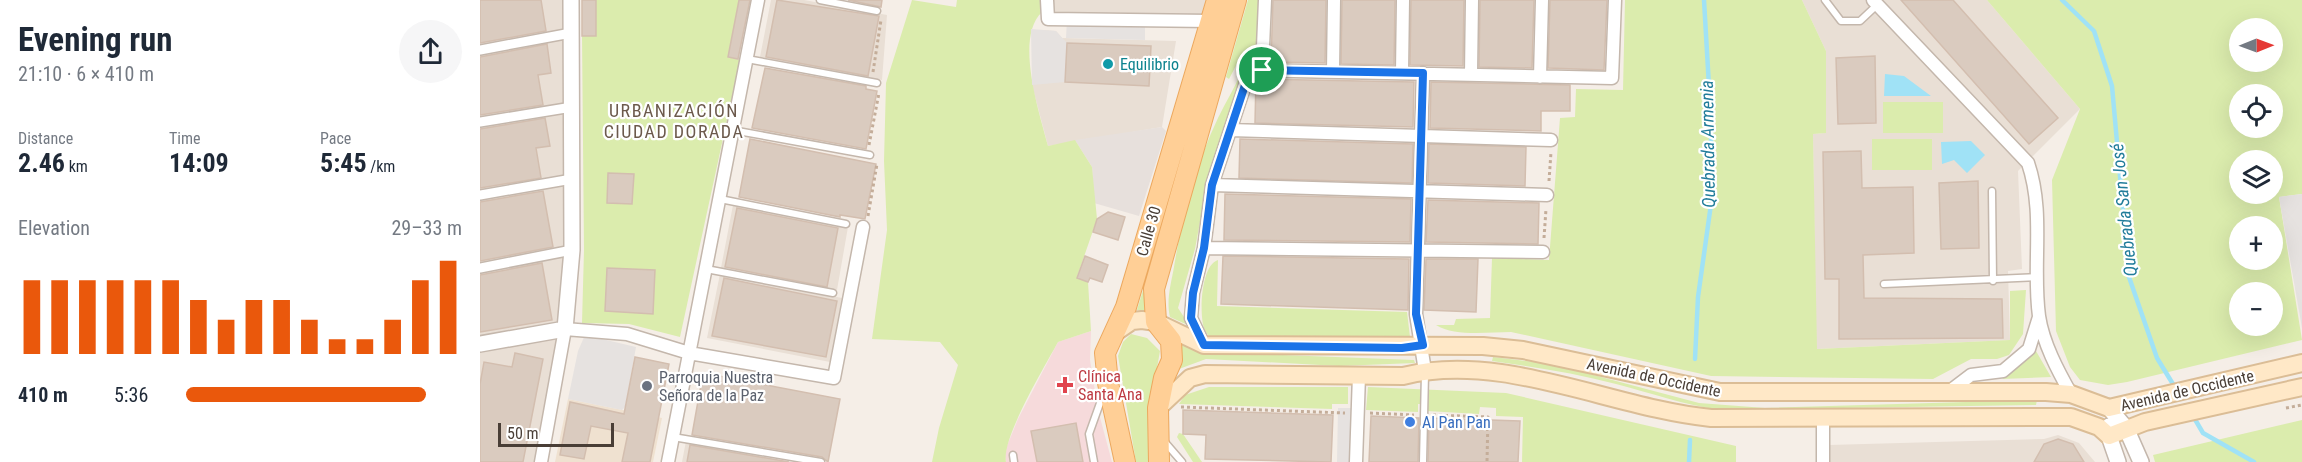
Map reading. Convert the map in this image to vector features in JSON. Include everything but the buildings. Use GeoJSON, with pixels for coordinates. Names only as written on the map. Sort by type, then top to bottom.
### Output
{"type":"FeatureCollection","features":[{"type":"Feature","properties":{"kind":"main road","name":"Calle 30"},"geometry":{"type":"LineString","coordinates":[[1125,462],[1108,383],[1105,353],[1126,307],[1217,0]]}},
{"type":"Feature","properties":{"kind":"main road","name":"Calle 30"},"geometry":{"type":"LineString","coordinates":[[1159,462],[1158,408],[1164,378],[1172,360],[1171,341],[1156,322],[1154,289],[1236,0]]}},
{"type":"Feature","properties":{"kind":"main road"},"geometry":{"type":"LineString","coordinates":[[1116,332],[1132,321],[1156,322]]}},
{"type":"Feature","properties":{"kind":"main road","name":"Avenida de Occidente"},"geometry":{"type":"LineString","coordinates":[[1156,322],[1204,345],[1402,348],[1423,345],[1483,346],[1523,350],[1720,393],[2071,394],[2109,408],[2294,365]]}},
{"type":"Feature","properties":{"kind":"main road","name":"Avenida de Occidente"},"geometry":{"type":"LineString","coordinates":[[1158,408],[1190,378],[1204,374],[1403,376],[1425,371],[1526,377],[1676,415],[1711,418],[1823,419],[2072,417],[2099,427],[2109,436],[2145,422],[2298,388]]}},
{"type":"Feature","properties":{"kind":"street"},"geometry":{"type":"LineString","coordinates":[[541,462],[565,329],[572,250],[571,0]]}},
{"type":"Feature","properties":{"kind":"street"},"geometry":{"type":"LineString","coordinates":[[668,462],[758,0]]}},
{"type":"Feature","properties":{"kind":"street"},"geometry":{"type":"LineString","coordinates":[[1047,0],[1048,19],[1211,21]]}},
{"type":"Feature","properties":{"kind":"street"},"geometry":{"type":"LineString","coordinates":[[1204,345],[1191,318],[1193,293],[1204,248],[1212,185],[1230,130],[1256,70],[1265,0]]}},
{"type":"Feature","properties":{"kind":"street"},"geometry":{"type":"LineString","coordinates":[[1333,71],[1334,0]]}},
{"type":"Feature","properties":{"kind":"street"},"geometry":{"type":"LineString","coordinates":[[1402,72],[1403,0]]}},
{"type":"Feature","properties":{"kind":"street"},"geometry":{"type":"LineString","coordinates":[[1470,74],[1472,0]]}},
{"type":"Feature","properties":{"kind":"street"},"geometry":{"type":"LineString","coordinates":[[1540,77],[1542,0]]}},
{"type":"Feature","properties":{"kind":"street"},"geometry":{"type":"LineString","coordinates":[[1256,70],[1612,78],[1615,0]]}},
{"type":"Feature","properties":{"kind":"street"},"geometry":{"type":"LineString","coordinates":[[1875,2],[2028,164],[2036,186],[2039,317],[2058,370],[2071,394]]}},
{"type":"Feature","properties":{"kind":"street"},"geometry":{"type":"LineString","coordinates":[[480,50],[571,33]]}},
{"type":"Feature","properties":{"kind":"street"},"geometry":{"type":"LineString","coordinates":[[1423,73],[1416,314],[1423,345],[1425,371]]}},
{"type":"Feature","properties":{"kind":"street"},"geometry":{"type":"LineString","coordinates":[[480,122],[572,107]]}},
{"type":"Feature","properties":{"kind":"street"},"geometry":{"type":"LineString","coordinates":[[1230,130],[1551,140]]}},
{"type":"Feature","properties":{"kind":"street"},"geometry":{"type":"LineString","coordinates":[[480,195],[572,179]]}},
{"type":"Feature","properties":{"kind":"street"},"geometry":{"type":"LineString","coordinates":[[1212,185],[1548,195]]}},
{"type":"Feature","properties":{"kind":"street"},"geometry":{"type":"LineString","coordinates":[[480,344],[565,329],[627,334],[689,353],[834,378],[863,227]]}},
{"type":"Feature","properties":{"kind":"street"},"geometry":{"type":"LineString","coordinates":[[1204,248],[1543,252]]}},
{"type":"Feature","properties":{"kind":"street"},"geometry":{"type":"LineString","coordinates":[[480,268],[572,250]]}},
{"type":"Feature","properties":{"kind":"street"},"geometry":{"type":"LineString","coordinates":[[1946,394],[1971,375],[2003,371],[2029,349],[2039,317]]}},
{"type":"Feature","properties":{"kind":"street"},"geometry":{"type":"LineString","coordinates":[[1356,462],[1359,375]]}},
{"type":"Feature","properties":{"kind":"street"},"geometry":{"type":"LineString","coordinates":[[2109,408],[2126,428],[2141,462]]}},
{"type":"Feature","properties":{"kind":"street"},"geometry":{"type":"LineString","coordinates":[[2109,408],[2109,436],[2118,462]]}},
{"type":"Feature","properties":{"kind":"street"},"geometry":{"type":"LineString","coordinates":[[1823,419],[1823,462]]}},
{"type":"Feature","properties":{"kind":"lane"},"geometry":{"type":"LineString","coordinates":[[820,0],[877,11]]}},
{"type":"Feature","properties":{"kind":"lane"},"geometry":{"type":"LineString","coordinates":[[1825,0],[1841,21],[1860,21],[1875,2]]}},
{"type":"Feature","properties":{"kind":"lane"},"geometry":{"type":"LineString","coordinates":[[747,59],[877,83]]}},
{"type":"Feature","properties":{"kind":"lane"},"geometry":{"type":"LineString","coordinates":[[732,130],[870,155]]}},
{"type":"Feature","properties":{"kind":"lane"},"geometry":{"type":"LineString","coordinates":[[1992,190],[1993,280]]}},
{"type":"Feature","properties":{"kind":"lane"},"geometry":{"type":"LineString","coordinates":[[720,199],[846,224]]}},
{"type":"Feature","properties":{"kind":"lane"},"geometry":{"type":"LineString","coordinates":[[706,269],[833,293]]}},
{"type":"Feature","properties":{"kind":"lane"},"geometry":{"type":"LineString","coordinates":[[1884,284],[2038,277]]}},
{"type":"Feature","properties":{"kind":"lane"},"geometry":{"type":"LineString","coordinates":[[1423,462],[1425,371]]}},
{"type":"Feature","properties":{"kind":"lane"},"geometry":{"type":"LineString","coordinates":[[1094,462],[1089,434],[1108,383]]}},
{"type":"Feature","properties":{"kind":"lane"},"geometry":{"type":"LineString","coordinates":[[1158,435],[1182,462]]}},
{"type":"Feature","properties":{"kind":"lane"},"geometry":{"type":"LineString","coordinates":[[673,436],[821,462]]}},
{"type":"Feature","properties":{"kind":"path"},"geometry":{"type":"LineString","coordinates":[[863,227],[877,163],[870,155],[879,90],[873,73],[882,20],[877,11]]}},
{"type":"Feature","properties":{"kind":"path"},"geometry":{"type":"LineString","coordinates":[[2294,407],[2302,405]]}},
{"type":"Feature","properties":{"kind":"path"},"geometry":{"type":"LineString","coordinates":[[1158,408],[1488,417],[1487,462]]}},
{"type":"Feature","properties":{"kind":"shaded area"},"geometry":{"type":"Polygon","coordinates":[[[480,0],[571,0],[572,250],[541,462],[480,462],[480,0]]]}},
{"type":"Feature","properties":{"kind":"shaded area"},"geometry":{"type":"Polygon","coordinates":[[[771,0],[804,0],[887,15],[882,80],[760,57],[771,0]]]}},
{"type":"Feature","properties":{"kind":"shaded area"},"geometry":{"type":"Polygon","coordinates":[[[1047,0],[1217,0],[1211,21],[1048,19],[1047,0]]]}},
{"type":"Feature","properties":{"kind":"shaded area"},"geometry":{"type":"Polygon","coordinates":[[[1802,0],[1987,0],[2080,109],[2018,171],[2022,269],[2008,271],[2010,340],[1816,349],[1813,134],[1825,133],[1826,51],[1802,0]]]}},
{"type":"Feature","properties":{"kind":"shaded area"},"geometry":{"type":"Polygon","coordinates":[[[1067,19],[1145,20],[1145,40],[1066,38],[1067,19]]]}},
{"type":"Feature","properties":{"kind":"shaded area"},"geometry":{"type":"Polygon","coordinates":[[[1031,29],[1056,31],[1067,43],[1065,82],[1032,85],[1031,29]]]}},
{"type":"Feature","properties":{"kind":"shaded area"},"geometry":{"type":"Polygon","coordinates":[[[1042,30],[1056,31],[1062,38],[1176,41],[1162,127],[1048,146],[1032,85],[1042,30]]]}},
{"type":"Feature","properties":{"kind":"shaded area"},"geometry":{"type":"Polygon","coordinates":[[[1162,127],[1166,131],[1139,216],[1094,203],[1092,167],[1075,140],[1162,127]]]}},
{"type":"Feature","properties":{"kind":"shaded area"},"geometry":{"type":"Polygon","coordinates":[[[2302,194],[2302,328],[2280,204],[2283,204],[2283,196],[2302,194]]]}},
{"type":"Feature","properties":{"kind":"shaded area"},"geometry":{"type":"Polygon","coordinates":[[[733,205],[848,227],[837,290],[721,268],[733,205]]]}},
{"type":"Feature","properties":{"kind":"shaded area"},"geometry":{"type":"Polygon","coordinates":[[[720,274],[842,298],[830,362],[707,338],[720,274]]]}},
{"type":"Feature","properties":{"kind":"shaded area","name":"Clínica Santa Ana"},"geometry":{"type":"Polygon","coordinates":[[[1091,331],[1090,360],[1098,410],[1112,462],[1006,462],[1004,453],[1018,419],[1058,342],[1091,331]]]}},
{"type":"Feature","properties":{"kind":"shaded area"},"geometry":{"type":"Polygon","coordinates":[[[585,335],[636,347],[625,407],[622,410],[568,399],[578,351],[585,335]]]}},
{"type":"Feature","properties":{"kind":"shaded area"},"geometry":{"type":"Polygon","coordinates":[[[568,399],[662,418],[653,462],[555,462],[568,399]]]}},
{"type":"Feature","properties":{"kind":"shaded area"},"geometry":{"type":"Polygon","coordinates":[[[1338,408],[1364,408],[1363,462],[1337,462],[1338,408]]]}},
{"type":"Feature","properties":{"kind":"shaded area"},"geometry":{"type":"Polygon","coordinates":[[[2058,435],[2079,443],[2095,462],[1829,462],[1829,445],[2044,439],[2058,435]]]}},
{"type":"Feature","properties":{"kind":"shaded area"},"geometry":{"type":"Polygon","coordinates":[[[686,441],[789,462],[682,462],[686,441]]]}},
{"type":"Feature","properties":{"kind":"green space"},"geometry":{"type":"Polygon","coordinates":[[[596,0],[739,0],[728,57],[740,60],[680,337],[629,324],[582,323],[584,250],[582,36],[596,36],[596,0]]]}},
{"type":"Feature","properties":{"kind":"green space"},"geometry":{"type":"Polygon","coordinates":[[[912,0],[956,7],[957,0],[1042,0],[1042,12],[1034,24],[1030,39],[1029,57],[1035,96],[1048,146],[1075,140],[1092,167],[1097,219],[1077,277],[1088,282],[1091,331],[1058,342],[1017,420],[1006,451],[1006,462],[932,462],[939,428],[958,365],[940,342],[872,339],[887,230],[884,161],[886,83],[912,0]]]}},
{"type":"Feature","properties":{"kind":"green space"},"geometry":{"type":"Polygon","coordinates":[[[1248,0],[1261,0],[1259,57],[1256,60],[1239,60],[1229,79],[1226,77],[1248,0]]]}},
{"type":"Feature","properties":{"kind":"green space"},"geometry":{"type":"Polygon","coordinates":[[[1625,0],[1802,0],[1826,51],[1826,133],[1813,134],[1817,349],[2010,340],[2010,291],[2026,290],[2023,334],[2009,355],[1997,359],[1971,359],[1933,379],[1711,376],[1511,332],[1462,332],[1436,325],[1454,325],[1456,319],[1490,318],[1492,258],[1549,260],[1560,118],[1575,117],[1576,89],[1623,90],[1625,0]]]}},
{"type":"Feature","properties":{"kind":"green space"},"geometry":{"type":"Polygon","coordinates":[[[1987,0],[2302,0],[2302,194],[2283,196],[2283,150],[2229,150],[2229,204],[2280,204],[2282,216],[2229,216],[2229,270],[2283,270],[2283,222],[2302,340],[2127,382],[2108,385],[2080,380],[2070,367],[2056,331],[2052,180],[2080,109],[1987,0]]]}},
{"type":"Feature","properties":{"kind":"green space"},"geometry":{"type":"Polygon","coordinates":[[[1214,49],[1153,252],[1147,312],[1137,310],[1144,287],[1149,251],[1214,49]]]}},
{"type":"Feature","properties":{"kind":"green space"},"geometry":{"type":"Polygon","coordinates":[[[1241,73],[1244,74],[1242,96],[1224,129],[1207,184],[1195,249],[1178,308],[1190,326],[1170,317],[1169,311],[1169,292],[1177,248],[1203,154],[1241,73]]]}},
{"type":"Feature","properties":{"kind":"green space"},"geometry":{"type":"Polygon","coordinates":[[[1883,102],[1943,102],[1943,133],[1883,133],[1883,102]]]}},
{"type":"Feature","properties":{"kind":"green space"},"geometry":{"type":"Polygon","coordinates":[[[1872,139],[1932,139],[1932,170],[1872,170],[1872,139]]]}},
{"type":"Feature","properties":{"kind":"green space"},"geometry":{"type":"Polygon","coordinates":[[[1218,260],[1217,306],[1407,312],[1410,337],[1405,342],[1212,340],[1202,321],[1202,301],[1208,271],[1218,260]]]}},
{"type":"Feature","properties":{"kind":"green space"},"geometry":{"type":"Polygon","coordinates":[[[1131,334],[1147,338],[1160,351],[1151,402],[1149,462],[1136,462],[1118,356],[1123,342],[1131,334]]]}},
{"type":"Feature","properties":{"kind":"green space"},"geometry":{"type":"Polygon","coordinates":[[[1180,343],[1205,352],[1414,360],[1415,363],[1339,366],[1206,359],[1179,369],[1180,343]]]}},
{"type":"Feature","properties":{"kind":"green space"},"geometry":{"type":"Polygon","coordinates":[[[2036,351],[2051,377],[2002,379],[2036,351]]]}},
{"type":"Feature","properties":{"kind":"green space"},"geometry":{"type":"Polygon","coordinates":[[[1493,357],[1552,364],[1699,403],[1765,408],[2037,400],[2036,405],[1720,410],[1585,377],[1492,361],[1493,357]]]}},
{"type":"Feature","properties":{"kind":"green space"},"geometry":{"type":"Polygon","coordinates":[[[1209,387],[1348,387],[1348,404],[1332,404],[1332,409],[1179,404],[1185,395],[1209,387]]]}},
{"type":"Feature","properties":{"kind":"green space"},"geometry":{"type":"Polygon","coordinates":[[[1368,387],[1506,393],[1736,446],[1736,462],[1522,462],[1523,417],[1496,416],[1496,408],[1480,407],[1479,414],[1427,411],[1427,404],[1418,404],[1418,412],[1366,410],[1368,387]]]}},
{"type":"Feature","properties":{"kind":"green space"},"geometry":{"type":"Polygon","coordinates":[[[2302,420],[2302,462],[2155,462],[2153,455],[2302,420]]]}},
{"type":"Feature","properties":{"kind":"green space"},"geometry":{"type":"Polygon","coordinates":[[[1179,433],[1183,434],[1202,462],[1193,462],[1177,437],[1179,433]]]}},
{"type":"Feature","properties":{"kind":"water"},"geometry":{"type":"Polygon","coordinates":[[[1885,74],[1904,76],[1931,96],[1884,96],[1885,74]]]}},
{"type":"Feature","properties":{"kind":"water"},"geometry":{"type":"Polygon","coordinates":[[[1971,141],[1985,155],[1967,173],[1954,160],[1942,164],[1941,142],[1971,141]]]}},
{"type":"Feature","properties":{"kind":"waterway","name":"Quebrada Armenia"},"geometry":{"type":"LineString","coordinates":[[1695,359],[1698,297],[1711,204],[1711,121],[1704,0]]}},
{"type":"Feature","properties":{"kind":"waterway","name":"Quebrada San José"},"geometry":{"type":"LineString","coordinates":[[2062,0],[2094,31],[2112,86],[2129,277],[2157,358],[2176,389]]}},
{"type":"Feature","properties":{"kind":"waterway","name":"Quebrada San José"},"geometry":{"type":"LineString","coordinates":[[2193,416],[2203,433],[2254,462]]}},
{"type":"Feature","properties":{"kind":"waterway","name":"Quebrada Armenia"},"geometry":{"type":"LineString","coordinates":[[1689,462],[1690,440]]}},
{"type":"Feature","properties":{"kind":"place","name":"Equilibrio"},"geometry":{"type":"Point","coordinates":[1108,64]}},
{"type":"Feature","properties":{"kind":"place","name":"Clínica Santa Ana"},"geometry":{"type":"Point","coordinates":[1065,385]}},
{"type":"Feature","properties":{"kind":"place","name":"Parroquia Nuestra Señora de la Paz"},"geometry":{"type":"Point","coordinates":[647,386]}},
{"type":"Feature","properties":{"kind":"place","name":"Al Pan Pan"},"geometry":{"type":"Point","coordinates":[1410,422]}},
{"type":"Feature","properties":{"kind":"district","name":"URBANIZACIÓN CIUDAD DORADA"},"geometry":{"type":"Point","coordinates":[674,121]}},
{"type":"Feature","properties":{"kind":"route"},"geometry":{"type":"LineString","coordinates":[[1250,70],[1262,70],[1423,73],[1416,314],[1423,345],[1402,348],[1204,345],[1191,318],[1193,293],[1204,248],[1212,185],[1219,158],[1250,70]]}}]}
